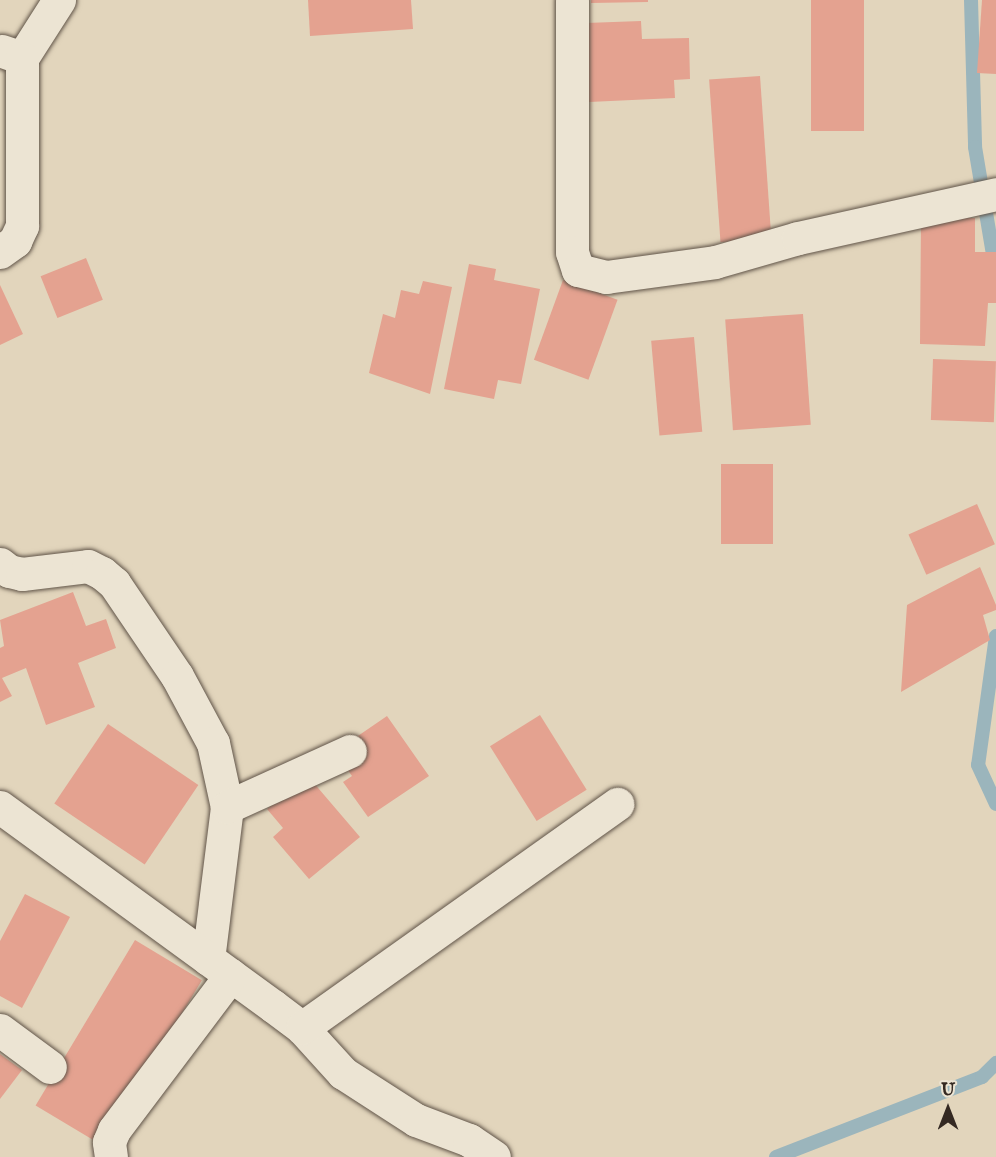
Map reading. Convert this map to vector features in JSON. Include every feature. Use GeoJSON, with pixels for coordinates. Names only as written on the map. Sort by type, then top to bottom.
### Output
{"type":"FeatureCollection","features":[{"type":"Feature","properties":{"kind":"street"},"geometry":{"type":"LineString","coordinates":[[0,252],[15,241],[22,226],[11,54],[59,0]]}},
{"type":"Feature","properties":{"kind":"street"},"geometry":{"type":"LineString","coordinates":[[572,0],[572,252],[578,270],[606,277],[715,262],[798,238],[996,194]]}},
{"type":"Feature","properties":{"kind":"street"},"geometry":{"type":"LineString","coordinates":[[0,564],[9,571],[35,575],[88,566],[114,583],[177,676],[213,743],[227,807],[220,967],[114,1130],[109,1142],[111,1157]]}},
{"type":"Feature","properties":{"kind":"street"},"geometry":{"type":"LineString","coordinates":[[227,807],[350,751]]}},
{"type":"Feature","properties":{"kind":"street"},"geometry":{"type":"LineString","coordinates":[[302,1028],[617,804]]}},
{"type":"Feature","properties":{"kind":"street"},"geometry":{"type":"LineString","coordinates":[[0,807],[302,1028],[343,1073],[416,1120],[470,1140],[494,1157]]}},
{"type":"Feature","properties":{"kind":"street"},"geometry":{"type":"LineString","coordinates":[[0,1030],[50,1067]]}},
{"type":"Feature","properties":{"kind":"building"},"geometry":{"type":"Polygon","coordinates":[[[308,0],[411,0],[413,29],[310,36],[308,0]]]}},
{"type":"Feature","properties":{"kind":"building"},"geometry":{"type":"Polygon","coordinates":[[[591,0],[648,0],[648,2],[591,3],[591,0]]]}},
{"type":"Feature","properties":{"kind":"building"},"geometry":{"type":"Polygon","coordinates":[[[811,0],[864,0],[864,131],[811,131],[811,0]]]}},
{"type":"Feature","properties":{"kind":"building"},"geometry":{"type":"Polygon","coordinates":[[[982,0],[996,0],[996,74],[977,73],[982,0]]]}},
{"type":"Feature","properties":{"kind":"building"},"geometry":{"type":"Polygon","coordinates":[[[641,21],[642,39],[689,38],[690,79],[674,80],[675,98],[589,102],[586,23],[641,21]]]}},
{"type":"Feature","properties":{"kind":"building"},"geometry":{"type":"Polygon","coordinates":[[[760,76],[771,239],[720,242],[709,80],[760,76]]]}},
{"type":"Feature","properties":{"kind":"building"},"geometry":{"type":"Polygon","coordinates":[[[921,218],[975,218],[975,252],[996,252],[996,303],[988,303],[985,346],[920,344],[921,218]]]}},
{"type":"Feature","properties":{"kind":"building"},"geometry":{"type":"Polygon","coordinates":[[[86,258],[103,300],[57,318],[41,276],[86,258]]]}},
{"type":"Feature","properties":{"kind":"building"},"geometry":{"type":"Polygon","coordinates":[[[469,264],[496,269],[494,280],[540,289],[521,384],[498,380],[494,399],[444,389],[469,264]]]}},
{"type":"Feature","properties":{"kind":"building"},"geometry":{"type":"Polygon","coordinates":[[[563,280],[618,300],[588,380],[534,360],[563,280]]]}},
{"type":"Feature","properties":{"kind":"building"},"geometry":{"type":"Polygon","coordinates":[[[423,281],[452,287],[430,394],[369,373],[383,314],[395,318],[401,290],[419,294],[423,281]]]}},
{"type":"Feature","properties":{"kind":"building"},"geometry":{"type":"Polygon","coordinates":[[[0,285],[23,334],[0,345],[0,285]]]}},
{"type":"Feature","properties":{"kind":"building"},"geometry":{"type":"Polygon","coordinates":[[[803,314],[811,425],[733,430],[725,319],[803,314]]]}},
{"type":"Feature","properties":{"kind":"building"},"geometry":{"type":"Polygon","coordinates":[[[694,337],[702,432],[659,435],[651,341],[694,337]]]}},
{"type":"Feature","properties":{"kind":"building"},"geometry":{"type":"Polygon","coordinates":[[[933,359],[996,361],[994,422],[931,420],[933,359]]]}},
{"type":"Feature","properties":{"kind":"building"},"geometry":{"type":"Polygon","coordinates":[[[721,464],[773,464],[773,544],[721,544],[721,464]]]}},
{"type":"Feature","properties":{"kind":"building"},"geometry":{"type":"Polygon","coordinates":[[[977,504],[995,544],[926,575],[908,535],[977,504]]]}},
{"type":"Feature","properties":{"kind":"building"},"geometry":{"type":"Polygon","coordinates":[[[980,567],[996,605],[996,610],[983,615],[990,640],[901,692],[907,605],[980,567]]]}},
{"type":"Feature","properties":{"kind":"building"},"geometry":{"type":"Polygon","coordinates":[[[73,592],[86,626],[106,619],[116,648],[78,663],[95,707],[46,725],[26,668],[2,678],[12,696],[0,702],[0,648],[4,646],[0,620],[73,592]]]}},
{"type":"Feature","properties":{"kind":"building"},"geometry":{"type":"Polygon","coordinates":[[[540,715],[587,790],[537,821],[490,746],[540,715]]]}},
{"type":"Feature","properties":{"kind":"building"},"geometry":{"type":"Polygon","coordinates":[[[387,716],[429,776],[368,817],[343,782],[352,776],[342,762],[352,740],[387,716]]]}},
{"type":"Feature","properties":{"kind":"building"},"geometry":{"type":"Polygon","coordinates":[[[108,724],[198,785],[145,865],[54,804],[108,724]]]}},
{"type":"Feature","properties":{"kind":"building"},"geometry":{"type":"Polygon","coordinates":[[[307,775],[360,837],[309,879],[273,837],[283,828],[267,809],[307,775]]]}},
{"type":"Feature","properties":{"kind":"building"},"geometry":{"type":"Polygon","coordinates":[[[25,894],[70,917],[22,1008],[0,996],[0,941],[25,894]]]}},
{"type":"Feature","properties":{"kind":"building"},"geometry":{"type":"Polygon","coordinates":[[[135,940],[202,980],[102,1146],[36,1105],[135,940]]]}},
{"type":"Feature","properties":{"kind":"building"},"geometry":{"type":"Polygon","coordinates":[[[0,1054],[22,1070],[0,1099],[0,1054]]]}},
{"type":"Feature","properties":{"kind":"waterway"},"geometry":{"type":"LineString","coordinates":[[971,0],[975,147],[996,272]]}},
{"type":"Feature","properties":{"kind":"waterway"},"geometry":{"type":"LineString","coordinates":[[996,636],[978,765],[996,804]]}},
{"type":"Feature","properties":{"kind":"waterway"},"geometry":{"type":"LineString","coordinates":[[776,1157],[982,1077],[996,1063]]}}]}
